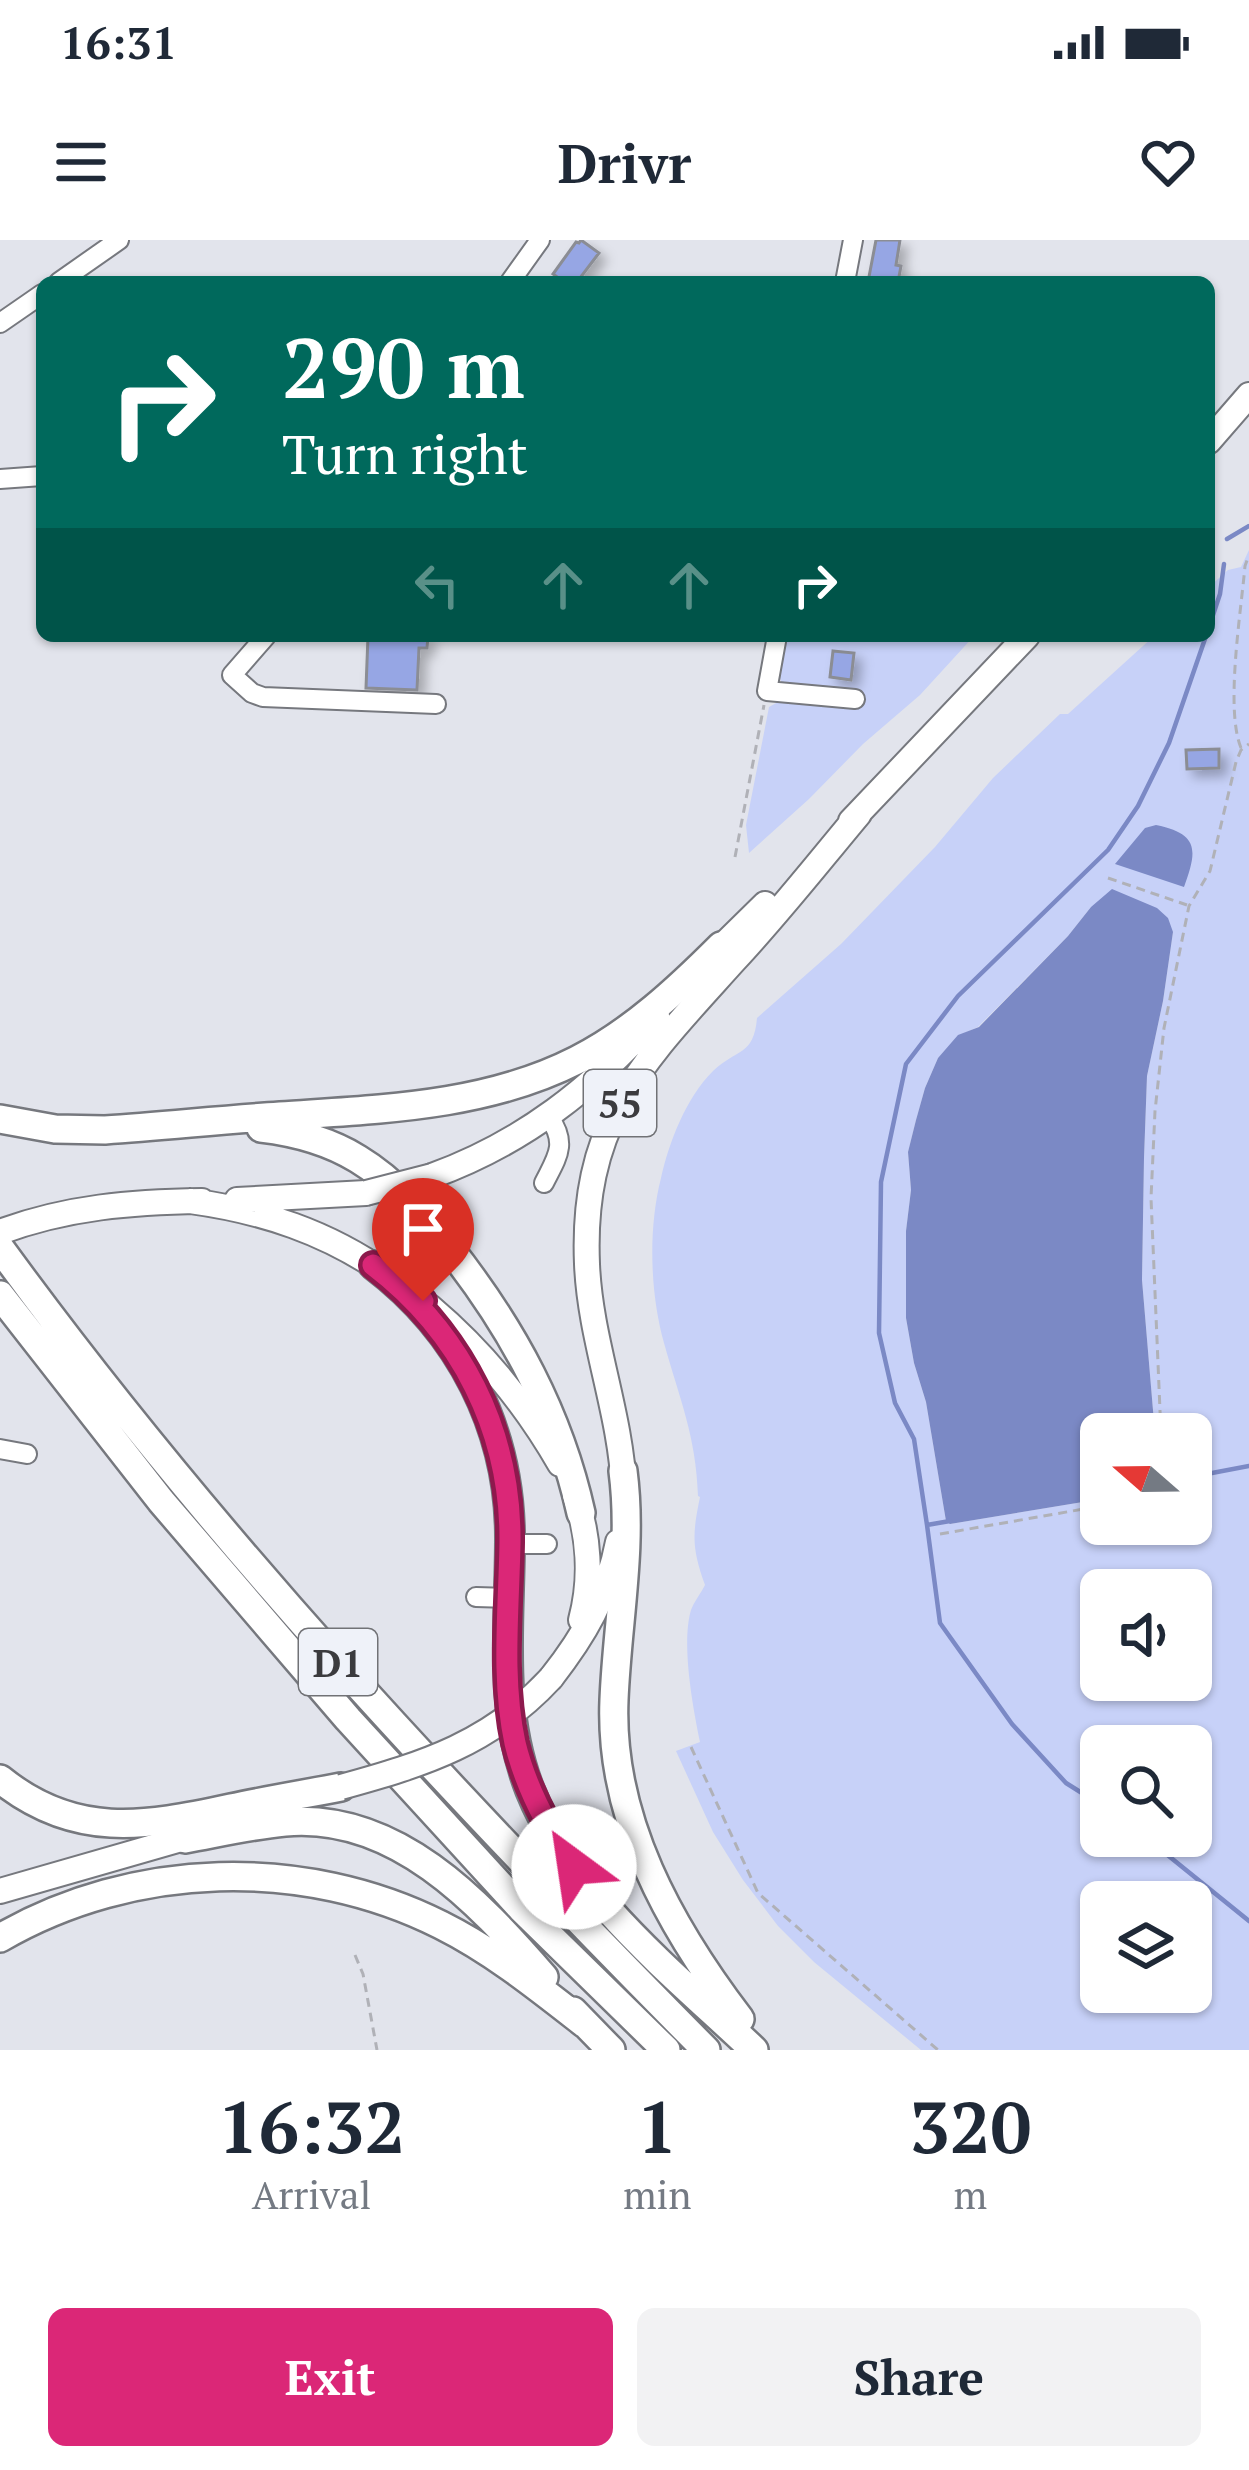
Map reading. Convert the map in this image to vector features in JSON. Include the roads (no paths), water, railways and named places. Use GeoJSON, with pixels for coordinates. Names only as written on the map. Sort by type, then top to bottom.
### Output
{"type":"FeatureCollection","features":[{"type":"Feature","properties":{"kind":"highway"},"geometry":{"type":"LineString","coordinates":[[167,1126],[406,1107],[534,1078],[622,1033],[722,946]]}},
{"type":"Feature","properties":{"kind":"highway"},"geometry":{"type":"LineString","coordinates":[[0,1119],[56,1129],[249,1127],[287,1132],[356,1158],[394,1185],[460,1262],[526,1361],[559,1435],[581,1513]]}},
{"type":"Feature","properties":{"kind":"highway","name":"D1"},"geometry":{"type":"LineString","coordinates":[[0,1248],[185,1485],[356,1683],[542,1885],[706,2050]]}},
{"type":"Feature","properties":{"kind":"highway"},"geometry":{"type":"LineString","coordinates":[[373,1265],[405,1290],[442,1330],[486,1407],[502,1459],[510,1544],[508,1692],[515,1742],[530,1790],[574,1867],[608,1909],[754,2050]]}},
{"type":"Feature","properties":{"kind":"highway","name":"D1"},"geometry":{"type":"LineString","coordinates":[[0,1295],[161,1501],[348,1719],[521,1908],[666,2050]]}},
{"type":"Feature","properties":{"kind":"highway"},"geometry":{"type":"LineString","coordinates":[[623,1471],[627,1556],[614,1702],[621,1787],[646,1865],[674,1923],[765,2050]]}},
{"type":"Feature","properties":{"kind":"highway"},"geometry":{"type":"LineString","coordinates":[[0,1779],[65,1816],[127,1825],[160,1823],[341,1787]]}},
{"type":"Feature","properties":{"kind":"highway"},"geometry":{"type":"LineString","coordinates":[[185,1839],[287,1821],[358,1829],[393,1842],[465,1895],[611,2050]]}},
{"type":"Feature","properties":{"kind":"highway"},"geometry":{"type":"LineString","coordinates":[[0,1938],[59,1909],[146,1884],[207,1876],[298,1880],[358,1893],[440,1924],[490,1953],[584,2024]]}},
{"type":"Feature","properties":{"kind":"main road"},"geometry":{"type":"LineString","coordinates":[[1215,434],[1249,395]]}},
{"type":"Feature","properties":{"kind":"main road"},"geometry":{"type":"LineString","coordinates":[[1215,436],[1249,407]]}},
{"type":"Feature","properties":{"kind":"main road","name":"55"},"geometry":{"type":"LineString","coordinates":[[0,1891],[185,1839],[404,1769],[463,1746],[518,1711],[551,1678],[593,1617],[609,1581],[622,1515],[623,1471],[587,1270],[590,1202],[599,1154],[622,1099],[643,1064],[859,814],[1021,642]]}},
{"type":"Feature","properties":{"kind":"main road","name":"55"},"geometry":{"type":"LineString","coordinates":[[0,1232],[114,1203],[366,1193],[432,1176],[489,1153],[549,1117],[616,1060],[722,946],[859,814]]}},
{"type":"Feature","properties":{"kind":"main road","name":"55"},"geometry":{"type":"LineString","coordinates":[[190,1201],[288,1222],[337,1244],[444,1319],[494,1370],[550,1447],[581,1513],[588,1569],[585,1604],[571,1646],[551,1678]]}},
{"type":"Feature","properties":{"kind":"street"},"geometry":{"type":"LineString","coordinates":[[67,276],[118,240]]}},
{"type":"Feature","properties":{"kind":"street"},"geometry":{"type":"LineString","coordinates":[[514,276],[541,240]]}},
{"type":"Feature","properties":{"kind":"street"},"geometry":{"type":"LineString","coordinates":[[846,276],[853,240]]}},
{"type":"Feature","properties":{"kind":"street"},"geometry":{"type":"LineString","coordinates":[[0,323],[36,298]]}},
{"type":"Feature","properties":{"kind":"street"},"geometry":{"type":"LineString","coordinates":[[0,479],[36,476]]}},
{"type":"Feature","properties":{"kind":"street"},"geometry":{"type":"LineString","coordinates":[[261,642],[232,675],[256,695],[436,704]]}},
{"type":"Feature","properties":{"kind":"street"},"geometry":{"type":"LineString","coordinates":[[776,642],[766,691],[855,699]]}},
{"type":"Feature","properties":{"kind":"street"},"geometry":{"type":"LineString","coordinates":[[544,1184],[561,1142],[549,1117]]}},
{"type":"Feature","properties":{"kind":"street"},"geometry":{"type":"LineString","coordinates":[[0,1449],[27,1454]]}},
{"type":"Feature","properties":{"kind":"street"},"geometry":{"type":"LineString","coordinates":[[510,1544],[548,1544]]}},
{"type":"Feature","properties":{"kind":"street"},"geometry":{"type":"LineString","coordinates":[[476,1597],[508,1598]]}},
{"type":"Feature","properties":{"kind":"waterway"},"geometry":{"type":"LineString","coordinates":[[1227,539],[1249,526]]}},
{"type":"Feature","properties":{"kind":"waterway"},"geometry":{"type":"LineString","coordinates":[[1215,609],[1224,564]]}},
{"type":"Feature","properties":{"kind":"waterway"},"geometry":{"type":"LineString","coordinates":[[950,1521],[927,1525],[914,1439],[895,1403],[879,1333],[881,1182],[906,1064],[958,996],[1108,850],[1138,806],[1169,743],[1204,642]]}},
{"type":"Feature","properties":{"kind":"waterway"},"geometry":{"type":"LineString","coordinates":[[1212,1473],[1249,1466]]}},
{"type":"Feature","properties":{"kind":"waterway"},"geometry":{"type":"LineString","coordinates":[[927,1525],[940,1623],[1012,1724],[1066,1783],[1080,1792]]}},
{"type":"Feature","properties":{"kind":"waterway"},"geometry":{"type":"LineString","coordinates":[[1170,1857],[1249,1921]]}}]}
